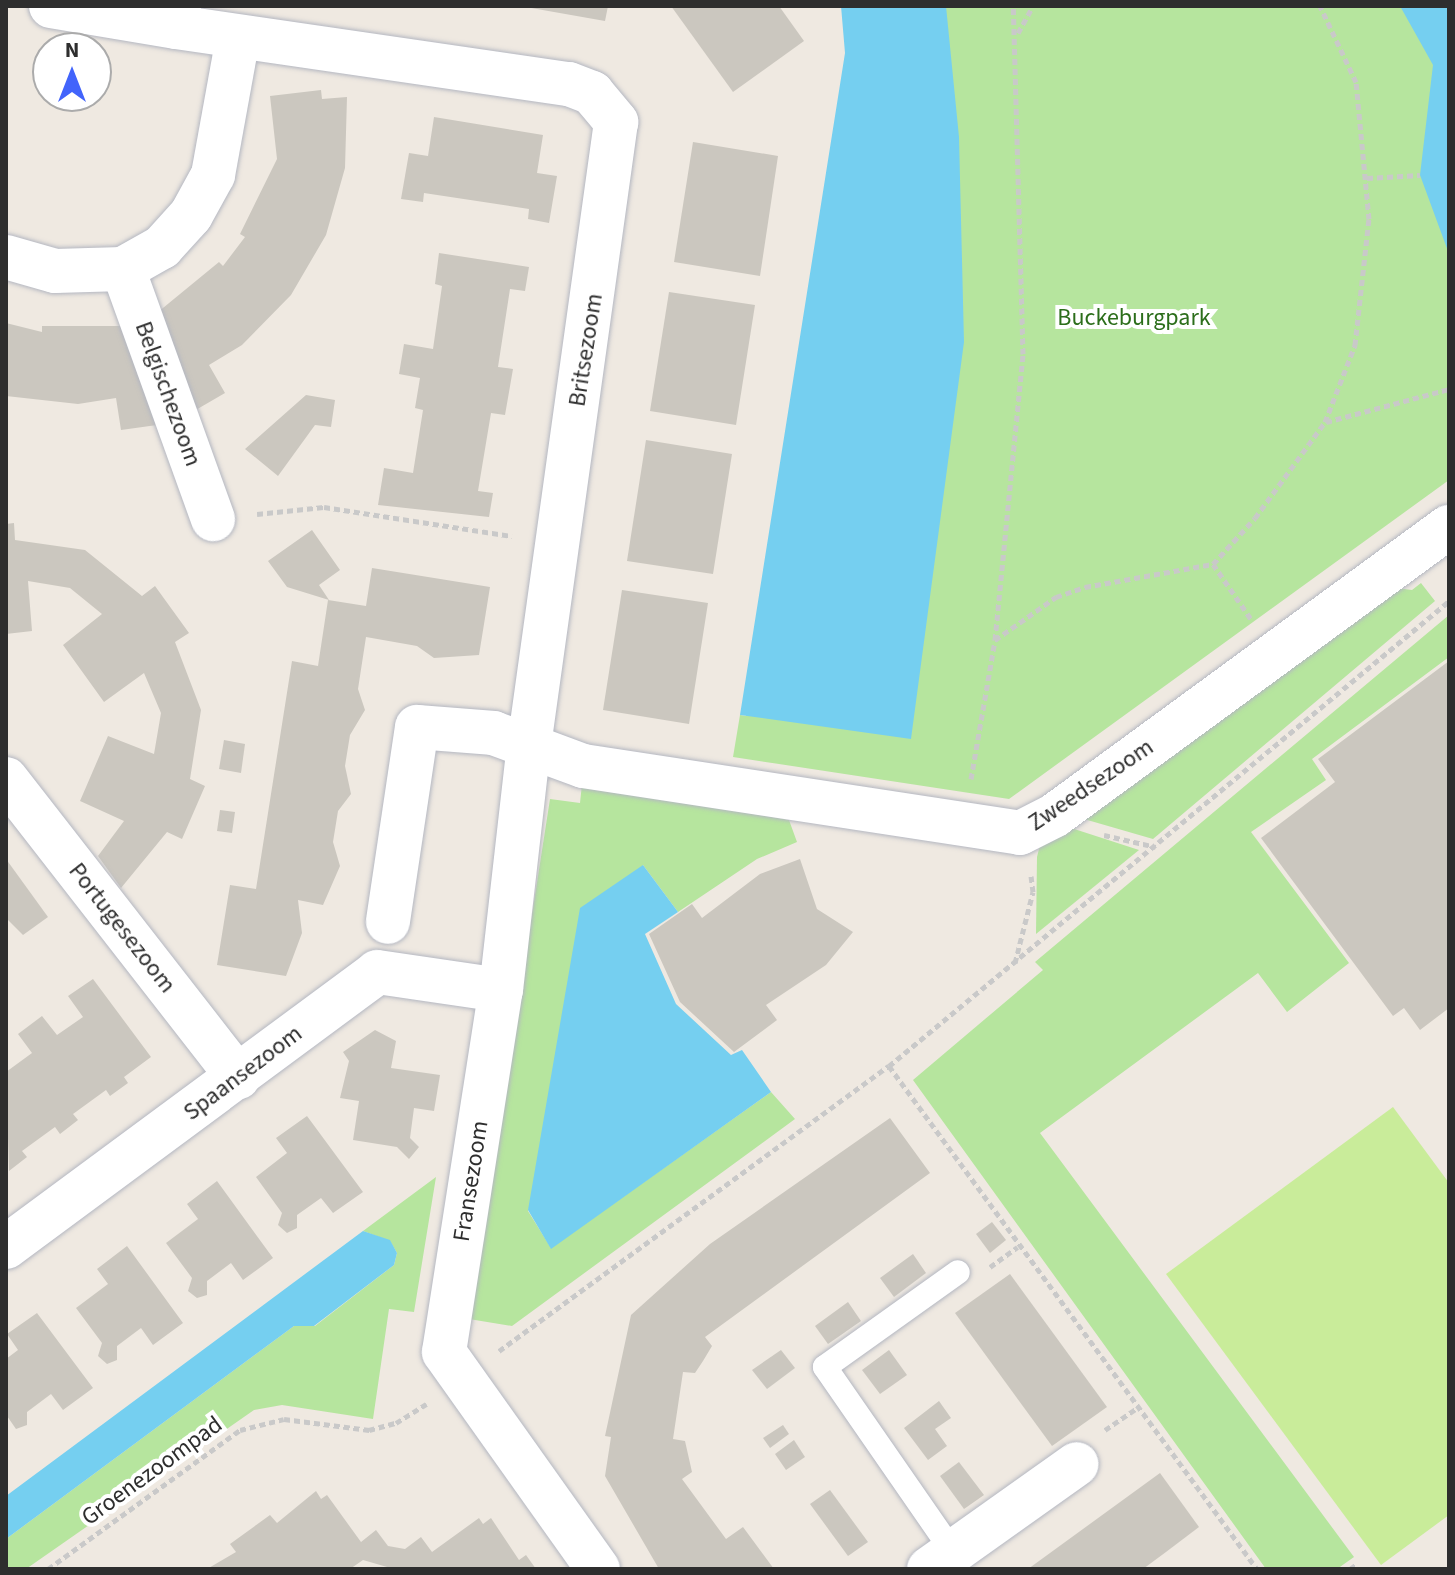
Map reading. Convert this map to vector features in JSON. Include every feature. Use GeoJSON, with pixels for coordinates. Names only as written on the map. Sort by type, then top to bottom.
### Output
{"type":"FeatureCollection","features":[{"type":"Feature","properties":{"kind":"street"},"geometry":{"type":"LineString","coordinates":[[51,6],[177,16]]}},
{"type":"Feature","properties":{"kind":"street","name":"Britsezoom"},"geometry":{"type":"LineString","coordinates":[[177,16],[238,37],[569,84],[607,106],[616,122],[617,149],[529,746]]}},
{"type":"Feature","properties":{"kind":"street"},"geometry":{"type":"LineString","coordinates":[[6,257],[55,271],[123,269],[162,247],[191,215],[213,175],[238,37]]}},
{"type":"Feature","properties":{"kind":"street","name":"Belgischezoom"},"geometry":{"type":"LineString","coordinates":[[123,269],[213,519]]}},
{"type":"Feature","properties":{"kind":"street","name":"Zweedsezoom"},"geometry":{"type":"LineString","coordinates":[[529,746],[583,766],[1020,833],[1055,815],[1449,527]]}},
{"type":"Feature","properties":{"kind":"street"},"geometry":{"type":"LineString","coordinates":[[388,922],[417,727],[494,733],[529,746]]}},
{"type":"Feature","properties":{"kind":"street","name":"Fransezoom"},"geometry":{"type":"LineString","coordinates":[[529,746],[501,990],[444,1352],[598,1569]]}},
{"type":"Feature","properties":{"kind":"street","name":"Portugesezoom"},"geometry":{"type":"LineString","coordinates":[[6,779],[238,1077]]}},
{"type":"Feature","properties":{"kind":"street","name":"Spaansezoom"},"geometry":{"type":"LineString","coordinates":[[6,1247],[377,972],[501,990]]}},
{"type":"Feature","properties":{"kind":"street"},"geometry":{"type":"LineString","coordinates":[[941,1561],[1077,1464]]}},
{"type":"Feature","properties":{"kind":"lane"},"geometry":{"type":"LineString","coordinates":[[941,1561],[825,1367],[958,1272]]}},
{"type":"Feature","properties":{"kind":"path"},"geometry":{"type":"LineString","coordinates":[[964,824],[995,640],[1023,354],[1018,34],[1013,6]]}},
{"type":"Feature","properties":{"kind":"path"},"geometry":{"type":"LineString","coordinates":[[1018,34],[1033,6]]}},
{"type":"Feature","properties":{"kind":"path"},"geometry":{"type":"LineString","coordinates":[[995,640],[1056,597],[1085,587],[1213,564],[1255,518],[1325,422],[1364,303],[1367,178],[1356,82],[1320,6]]}},
{"type":"Feature","properties":{"kind":"path"},"geometry":{"type":"LineString","coordinates":[[1367,178],[1420,175]]}},
{"type":"Feature","properties":{"kind":"path"},"geometry":{"type":"LineString","coordinates":[[1325,422],[1449,389]]}},
{"type":"Feature","properties":{"kind":"path"},"geometry":{"type":"LineString","coordinates":[[213,519],[324,507],[557,543]]}},
{"type":"Feature","properties":{"kind":"path"},"geometry":{"type":"LineString","coordinates":[[1213,564],[1275,654]]}},
{"type":"Feature","properties":{"kind":"path","name":"Groenezoompad"},"geometry":{"type":"LineString","coordinates":[[52,1568],[240,1430],[284,1419],[369,1430],[396,1423],[462,1379],[889,1066],[1014,966],[1449,601]]}},
{"type":"Feature","properties":{"kind":"path"},"geometry":{"type":"LineString","coordinates":[[1014,966],[1033,892],[1020,833]]}},
{"type":"Feature","properties":{"kind":"path"},"geometry":{"type":"LineString","coordinates":[[889,1066],[1257,1569]]}},
{"type":"Feature","properties":{"kind":"path"},"geometry":{"type":"LineString","coordinates":[[1350,1569],[1357,1564]]}},
{"type":"Feature","properties":{"kind":"green space","name":"Buckeburgpark"},"geometry":{"type":"Polygon","coordinates":[[[863,6],[1449,6],[1449,480],[1009,799],[733,757],[740,715],[746,716],[863,6]]]}},
{"type":"Feature","properties":{"kind":"green space"},"geometry":{"type":"Polygon","coordinates":[[[1421,583],[1435,601],[1153,839],[1077,817],[1389,587],[1412,590],[1421,583]]]}},
{"type":"Feature","properties":{"kind":"green space"},"geometry":{"type":"Polygon","coordinates":[[[1449,615],[1449,657],[1312,759],[1326,780],[1251,832],[1349,963],[1287,1012],[1258,973],[1040,1133],[1354,1557],[1337,1569],[1266,1569],[913,1080],[1043,970],[1035,962],[1449,615]]]}},
{"type":"Feature","properties":{"kind":"green space"},"geometry":{"type":"Polygon","coordinates":[[[582,784],[789,820],[797,842],[757,859],[678,912],[643,865],[528,1211],[551,1248],[771,1092],[795,1119],[512,1326],[469,1319],[550,799],[580,803],[582,784]]]}},
{"type":"Feature","properties":{"kind":"green space"},"geometry":{"type":"Polygon","coordinates":[[[1065,826],[1139,850],[1036,934],[1037,857],[1040,845],[1065,826]]]}},
{"type":"Feature","properties":{"kind":"green space"},"geometry":{"type":"Polygon","coordinates":[[[1393,1107],[1449,1183],[1449,1515],[1381,1565],[1166,1274],[1393,1107]]]}},
{"type":"Feature","properties":{"kind":"green space"},"geometry":{"type":"Polygon","coordinates":[[[436,1177],[414,1312],[389,1309],[373,1419],[282,1405],[254,1410],[26,1569],[6,1569],[6,1539],[294,1326],[315,1326],[394,1265],[397,1253],[390,1241],[363,1231],[436,1177]]]}},
{"type":"Feature","properties":{"kind":"water"},"geometry":{"type":"Polygon","coordinates":[[[841,6],[946,6],[959,137],[964,342],[911,739],[740,715],[845,53],[841,6]]]}},
{"type":"Feature","properties":{"kind":"water"},"geometry":{"type":"Polygon","coordinates":[[[1400,6],[1449,6],[1449,254],[1420,175],[1433,65],[1400,6]]]}},
{"type":"Feature","properties":{"kind":"water"},"geometry":{"type":"Polygon","coordinates":[[[643,865],[678,912],[645,934],[676,1004],[731,1055],[742,1050],[771,1092],[551,1249],[528,1210],[580,908],[643,865]]]}},
{"type":"Feature","properties":{"kind":"water"},"geometry":{"type":"Polygon","coordinates":[[[363,1231],[390,1240],[397,1253],[394,1265],[314,1326],[294,1326],[6,1539],[6,1496],[363,1231]]]}},
{"type":"Feature","properties":{"kind":"building"},"geometry":{"type":"Polygon","coordinates":[[[520,6],[608,6],[605,21],[520,6]]]}},
{"type":"Feature","properties":{"kind":"building"},"geometry":{"type":"Polygon","coordinates":[[[671,6],[779,6],[804,41],[733,92],[671,6]]]}},
{"type":"Feature","properties":{"kind":"building"},"geometry":{"type":"Polygon","coordinates":[[[321,90],[322,99],[347,97],[345,168],[326,235],[291,295],[242,345],[209,365],[225,393],[194,411],[152,317],[219,262],[223,266],[245,237],[240,234],[277,159],[270,96],[321,90]]]}},
{"type":"Feature","properties":{"kind":"building"},"geometry":{"type":"Polygon","coordinates":[[[434,117],[543,135],[537,173],[557,176],[549,223],[528,219],[529,209],[424,193],[423,202],[401,199],[409,153],[428,156],[434,117]]]}},
{"type":"Feature","properties":{"kind":"building"},"geometry":{"type":"Polygon","coordinates":[[[693,142],[778,156],[760,276],[674,262],[693,142]]]}},
{"type":"Feature","properties":{"kind":"building"},"geometry":{"type":"Polygon","coordinates":[[[439,253],[529,267],[525,291],[510,289],[498,367],[513,369],[505,415],[491,413],[478,491],[493,493],[489,517],[378,505],[384,468],[413,473],[423,410],[415,408],[420,378],[399,374],[404,344],[433,349],[442,286],[435,284],[439,253]]]}},
{"type":"Feature","properties":{"kind":"building"},"geometry":{"type":"Polygon","coordinates":[[[669,292],[755,305],[736,425],[650,411],[669,292]]]}},
{"type":"Feature","properties":{"kind":"building"},"geometry":{"type":"Polygon","coordinates":[[[6,323],[42,332],[42,326],[129,326],[157,425],[121,430],[116,398],[78,404],[6,396],[6,323]]]}},
{"type":"Feature","properties":{"kind":"building"},"geometry":{"type":"Polygon","coordinates":[[[306,395],[335,400],[331,427],[315,425],[278,476],[245,449],[306,395]]]}},
{"type":"Feature","properties":{"kind":"building"},"geometry":{"type":"Polygon","coordinates":[[[646,440],[732,454],[713,574],[627,561],[646,440]]]}},
{"type":"Feature","properties":{"kind":"building"},"geometry":{"type":"Polygon","coordinates":[[[14,523],[15,540],[85,550],[142,596],[155,586],[189,633],[175,642],[201,710],[190,779],[205,786],[182,839],[167,832],[121,888],[98,856],[124,821],[80,801],[108,736],[154,754],[161,713],[144,673],[104,702],[63,645],[102,614],[70,588],[28,581],[32,631],[6,634],[6,524],[14,523]]]}},
{"type":"Feature","properties":{"kind":"building"},"geometry":{"type":"Polygon","coordinates":[[[312,530],[340,570],[319,585],[329,600],[287,587],[268,561],[312,530]]]}},
{"type":"Feature","properties":{"kind":"building"},"geometry":{"type":"Polygon","coordinates":[[[372,568],[490,587],[479,655],[434,658],[417,646],[366,637],[358,689],[365,710],[350,735],[345,766],[351,794],[338,811],[333,842],[340,866],[323,905],[298,900],[302,933],[286,976],[217,965],[230,885],[256,889],[292,661],[318,666],[328,600],[366,606],[372,568]]]}},
{"type":"Feature","properties":{"kind":"building"},"geometry":{"type":"Polygon","coordinates":[[[622,590],[708,603],[689,724],[603,710],[622,590]]]}},
{"type":"Feature","properties":{"kind":"building"},"geometry":{"type":"Polygon","coordinates":[[[1449,661],[1449,1008],[1420,1030],[1404,1008],[1393,1016],[1261,838],[1335,782],[1318,759],[1449,661]]]}},
{"type":"Feature","properties":{"kind":"building"},"geometry":{"type":"Polygon","coordinates":[[[224,740],[245,744],[241,773],[219,769],[224,740]]]}},
{"type":"Feature","properties":{"kind":"building"},"geometry":{"type":"Polygon","coordinates":[[[220,810],[235,812],[232,833],[217,831],[220,810]]]}},
{"type":"Feature","properties":{"kind":"building"},"geometry":{"type":"Polygon","coordinates":[[[6,859],[48,917],[23,935],[6,918],[6,859]]]}},
{"type":"Feature","properties":{"kind":"building"},"geometry":{"type":"Polygon","coordinates":[[[800,859],[817,909],[853,932],[826,965],[766,1005],[777,1020],[734,1052],[680,1002],[649,934],[692,904],[702,918],[760,874],[800,859]]]}},
{"type":"Feature","properties":{"kind":"building"},"geometry":{"type":"Polygon","coordinates":[[[93,979],[151,1057],[124,1077],[128,1083],[110,1096],[106,1090],[73,1114],[78,1120],[60,1134],[55,1127],[22,1151],[27,1157],[9,1171],[6,1072],[32,1053],[18,1034],[42,1016],[57,1035],[83,1017],[68,996],[93,979]]]}},
{"type":"Feature","properties":{"kind":"building"},"geometry":{"type":"Polygon","coordinates":[[[375,1030],[396,1041],[391,1068],[440,1075],[434,1111],[414,1108],[410,1138],[419,1147],[409,1159],[397,1147],[353,1140],[359,1101],[340,1098],[349,1061],[343,1052],[375,1030]]]}},
{"type":"Feature","properties":{"kind":"building"},"geometry":{"type":"Polygon","coordinates":[[[307,1116],[363,1192],[333,1213],[321,1198],[297,1215],[297,1228],[287,1233],[278,1225],[282,1213],[256,1177],[287,1153],[276,1138],[307,1116]]]}},
{"type":"Feature","properties":{"kind":"building"},"geometry":{"type":"Polygon","coordinates":[[[890,1118],[930,1173],[705,1337],[712,1346],[703,1361],[695,1373],[683,1372],[673,1439],[685,1441],[692,1472],[682,1479],[726,1539],[743,1527],[774,1569],[659,1569],[605,1476],[611,1437],[605,1436],[631,1315],[710,1244],[890,1118]]]}},
{"type":"Feature","properties":{"kind":"building"},"geometry":{"type":"Polygon","coordinates":[[[217,1181],[273,1258],[243,1280],[231,1263],[207,1281],[207,1295],[197,1298],[188,1291],[192,1278],[166,1243],[198,1219],[187,1204],[217,1181]]]}},
{"type":"Feature","properties":{"kind":"building"},"geometry":{"type":"Polygon","coordinates":[[[992,1222],[1006,1240],[990,1253],[976,1234],[992,1222]]]}},
{"type":"Feature","properties":{"kind":"building"},"geometry":{"type":"Polygon","coordinates":[[[127,1246],[183,1323],[153,1345],[141,1328],[117,1346],[117,1360],[107,1364],[98,1356],[102,1343],[76,1308],[108,1284],[97,1269],[127,1246]]]}},
{"type":"Feature","properties":{"kind":"building"},"geometry":{"type":"Polygon","coordinates":[[[913,1254],[926,1273],[894,1297],[880,1278],[913,1254]]]}},
{"type":"Feature","properties":{"kind":"building"},"geometry":{"type":"Polygon","coordinates":[[[1010,1274],[1107,1407],[1052,1446],[955,1313],[1010,1274]]]}},
{"type":"Feature","properties":{"kind":"building"},"geometry":{"type":"Polygon","coordinates":[[[848,1302],[861,1321],[828,1344],[815,1326],[848,1302]]]}},
{"type":"Feature","properties":{"kind":"building"},"geometry":{"type":"Polygon","coordinates":[[[37,1313],[93,1388],[63,1410],[51,1394],[27,1412],[27,1425],[16,1429],[7,1416],[6,1359],[18,1350],[7,1334],[37,1313]]]}},
{"type":"Feature","properties":{"kind":"building"},"geometry":{"type":"Polygon","coordinates":[[[781,1350],[795,1368],[767,1389],[752,1370],[781,1350]]]}},
{"type":"Feature","properties":{"kind":"building"},"geometry":{"type":"Polygon","coordinates":[[[889,1350],[907,1375],[880,1394],[862,1370],[889,1350]]]}},
{"type":"Feature","properties":{"kind":"building"},"geometry":{"type":"Polygon","coordinates":[[[939,1401],[951,1418],[935,1429],[947,1446],[928,1460],[904,1428],[939,1401]]]}},
{"type":"Feature","properties":{"kind":"building"},"geometry":{"type":"Polygon","coordinates":[[[783,1425],[789,1434],[770,1448],[763,1438],[783,1425]]]}},
{"type":"Feature","properties":{"kind":"building"},"geometry":{"type":"Polygon","coordinates":[[[794,1440],[805,1457],[786,1470],[775,1454],[794,1440]]]}},
{"type":"Feature","properties":{"kind":"building"},"geometry":{"type":"Polygon","coordinates":[[[959,1462],[984,1495],[964,1509],[940,1476],[959,1462]]]}},
{"type":"Feature","properties":{"kind":"building"},"geometry":{"type":"Polygon","coordinates":[[[1160,1473],[1199,1527],[1143,1569],[1028,1569],[1160,1473]]]}},
{"type":"Feature","properties":{"kind":"building"},"geometry":{"type":"Polygon","coordinates":[[[830,1490],[868,1542],[848,1556],[810,1504],[830,1490]]]}},
{"type":"Feature","properties":{"kind":"building"},"geometry":{"type":"Polygon","coordinates":[[[316,1491],[321,1499],[327,1495],[361,1542],[376,1530],[388,1546],[405,1549],[421,1537],[432,1552],[479,1518],[483,1524],[491,1518],[519,1560],[526,1555],[536,1569],[394,1569],[363,1560],[350,1569],[207,1569],[236,1552],[230,1544],[270,1515],[277,1523],[316,1491]]]}}]}
